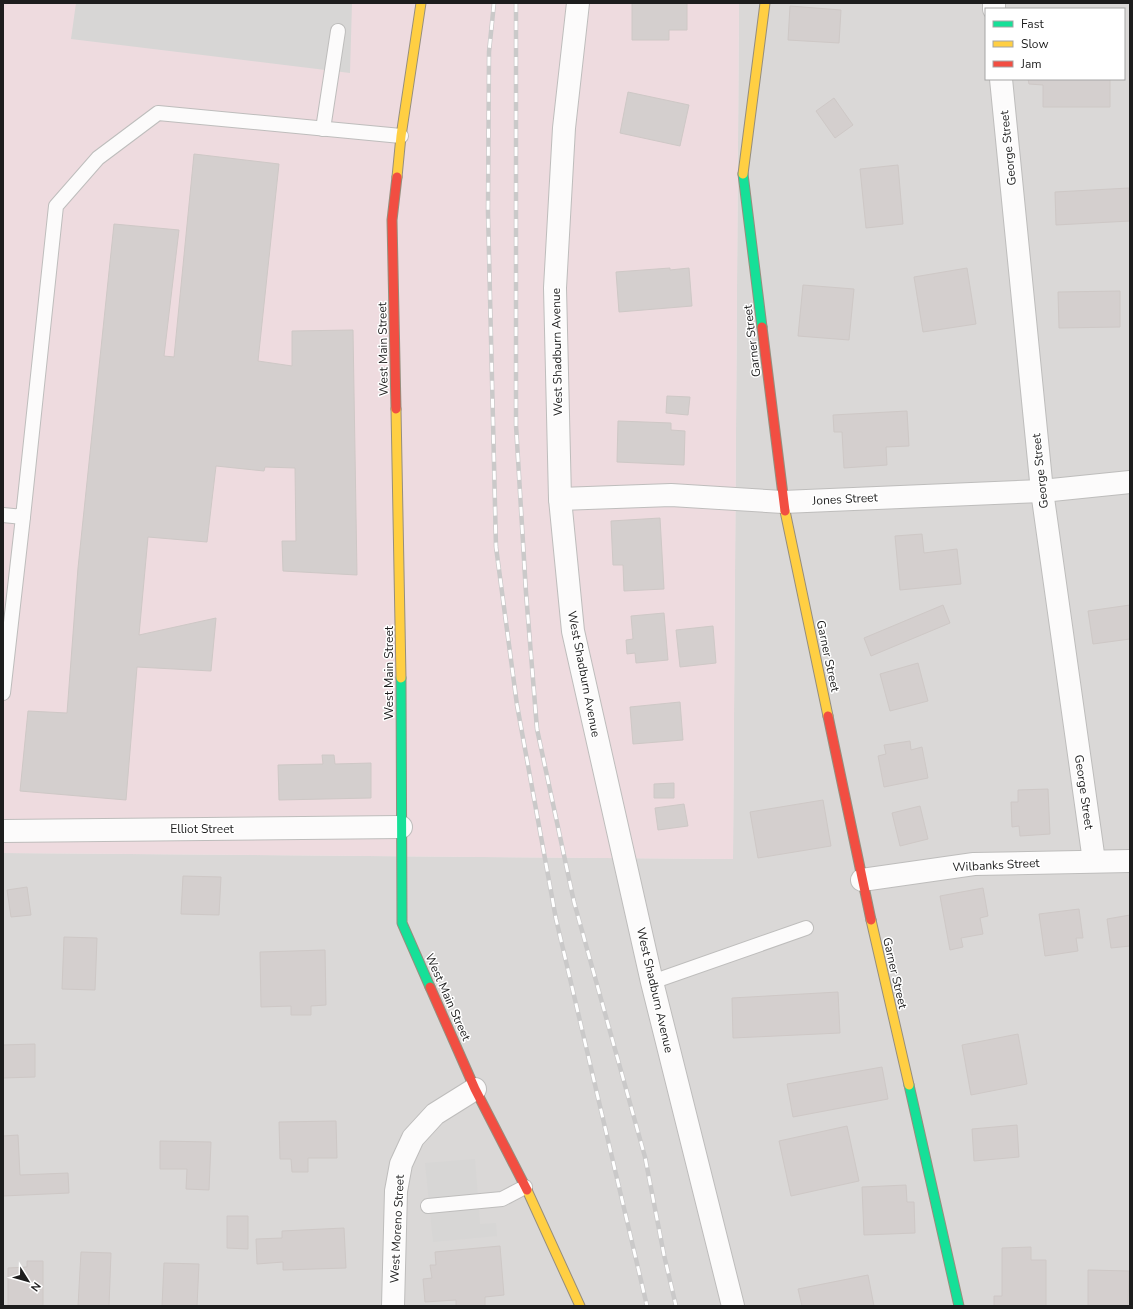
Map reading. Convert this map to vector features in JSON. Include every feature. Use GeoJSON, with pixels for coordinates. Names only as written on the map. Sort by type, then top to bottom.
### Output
{"type":"FeatureCollection","features":[{"type":"Feature","properties":{"kind":"street","name":"West Main Street"},"geometry":{"type":"LineString","coordinates":[[420,3],[401,136],[392,220],[401,625],[402,923],[475,1090],[525,1187],[580,1306]]}},
{"type":"Feature","properties":{"kind":"street","name":"West Shadburn Avenue"},"geometry":{"type":"LineString","coordinates":[[578,3],[564,128],[555,288],[560,499],[573,631],[652,982],[733,1306]]}},
{"type":"Feature","properties":{"kind":"street","name":"Garner Street"},"geometry":{"type":"LineString","coordinates":[[765,3],[743,174],[783,502],[862,880],[959,1306]]}},
{"type":"Feature","properties":{"kind":"street","name":"George Street"},"geometry":{"type":"LineString","coordinates":[[1001,80],[1042,491],[1094,861]]}},
{"type":"Feature","properties":{"kind":"street","name":"Jones Street"},"geometry":{"type":"LineString","coordinates":[[560,499],[671,495],[783,502],[1042,491],[1130,482]]}},
{"type":"Feature","properties":{"kind":"street","name":"Elliot Street"},"geometry":{"type":"LineString","coordinates":[[3,831],[401,827]]}},
{"type":"Feature","properties":{"kind":"street","name":"Wilbanks Street"},"geometry":{"type":"LineString","coordinates":[[862,880],[974,864],[1130,861]]}},
{"type":"Feature","properties":{"kind":"street","name":"West Moreno Street"},"geometry":{"type":"LineString","coordinates":[[393,1306],[396,1191],[401,1164],[413,1138],[435,1114],[475,1090]]}},
{"type":"Feature","properties":{"kind":"lane"},"geometry":{"type":"LineString","coordinates":[[323,129],[338,31]]}},
{"type":"Feature","properties":{"kind":"lane"},"geometry":{"type":"LineString","coordinates":[[3,693],[56,206],[98,158],[158,113],[401,136]]}},
{"type":"Feature","properties":{"kind":"lane"},"geometry":{"type":"LineString","coordinates":[[3,515],[23,517]]}},
{"type":"Feature","properties":{"kind":"lane"},"geometry":{"type":"LineString","coordinates":[[652,982],[806,928]]}},
{"type":"Feature","properties":{"kind":"lane"},"geometry":{"type":"LineString","coordinates":[[428,1206],[502,1199],[525,1187]]}},
{"type":"Feature","properties":{"kind":"shaded area"},"geometry":{"type":"Polygon","coordinates":[[[3,3],[739,3],[733,859],[3,853],[3,3]]]}},
{"type":"Feature","properties":{"kind":"shaded area"},"geometry":{"type":"Polygon","coordinates":[[[76,3],[352,3],[350,73],[71,39],[76,3]]]}},
{"type":"Feature","properties":{"kind":"shaded area"},"geometry":{"type":"Polygon","coordinates":[[[739,3],[1130,3],[1130,1306],[3,1306],[3,853],[733,859],[739,3]]]}},
{"type":"Feature","properties":{"kind":"shaded area"},"geometry":{"type":"Polygon","coordinates":[[[475,1159],[480,1224],[496,1223],[497,1236],[433,1242],[425,1163],[475,1159]]]}},
{"type":"Feature","properties":{"kind":"building"},"geometry":{"type":"Polygon","coordinates":[[[632,3],[687,3],[687,30],[669,30],[669,40],[632,40],[632,3]]]}},
{"type":"Feature","properties":{"kind":"building"},"geometry":{"type":"Polygon","coordinates":[[[790,6],[841,10],[839,43],[788,40],[790,6]]]}},
{"type":"Feature","properties":{"kind":"building"},"geometry":{"type":"Polygon","coordinates":[[[1028,80],[1110,80],[1110,107],[1043,107],[1043,85],[1029,84],[1028,80]]]}},
{"type":"Feature","properties":{"kind":"building"},"geometry":{"type":"Polygon","coordinates":[[[628,92],[689,105],[680,146],[620,133],[628,92]]]}},
{"type":"Feature","properties":{"kind":"building"},"geometry":{"type":"Polygon","coordinates":[[[834,98],[853,125],[835,138],[816,111],[834,98]]]}},
{"type":"Feature","properties":{"kind":"building"},"geometry":{"type":"Polygon","coordinates":[[[194,154],[279,164],[258,361],[292,366],[292,331],[353,330],[357,575],[283,571],[282,541],[296,541],[295,468],[265,467],[264,471],[216,466],[207,542],[148,537],[139,635],[216,618],[211,671],[137,667],[126,800],[20,791],[28,711],[67,713],[78,568],[114,224],[179,230],[164,356],[174,357],[194,154]]]}},
{"type":"Feature","properties":{"kind":"building"},"geometry":{"type":"Polygon","coordinates":[[[898,165],[903,224],[866,228],[860,169],[898,165]]]}},
{"type":"Feature","properties":{"kind":"building"},"geometry":{"type":"Polygon","coordinates":[[[1129,188],[1130,221],[1056,225],[1055,192],[1129,188]]]}},
{"type":"Feature","properties":{"kind":"building"},"geometry":{"type":"Polygon","coordinates":[[[670,268],[670,270],[689,268],[692,306],[619,312],[616,272],[670,268]]]}},
{"type":"Feature","properties":{"kind":"building"},"geometry":{"type":"Polygon","coordinates":[[[967,268],[976,324],[923,332],[914,277],[967,268]]]}},
{"type":"Feature","properties":{"kind":"building"},"geometry":{"type":"Polygon","coordinates":[[[803,285],[854,289],[849,340],[798,336],[803,285]]]}},
{"type":"Feature","properties":{"kind":"building"},"geometry":{"type":"Polygon","coordinates":[[[1120,291],[1120,327],[1059,328],[1058,292],[1120,291]]]}},
{"type":"Feature","properties":{"kind":"building"},"geometry":{"type":"Polygon","coordinates":[[[667,396],[690,397],[688,415],[666,413],[667,396]]]}},
{"type":"Feature","properties":{"kind":"building"},"geometry":{"type":"Polygon","coordinates":[[[907,411],[909,446],[886,447],[887,465],[844,468],[842,432],[834,432],[833,415],[907,411]]]}},
{"type":"Feature","properties":{"kind":"building"},"geometry":{"type":"Polygon","coordinates":[[[618,421],[671,423],[671,430],[685,431],[684,465],[617,462],[618,421]]]}},
{"type":"Feature","properties":{"kind":"building"},"geometry":{"type":"Polygon","coordinates":[[[660,518],[664,589],[624,591],[623,565],[613,565],[611,521],[660,518]]]}},
{"type":"Feature","properties":{"kind":"building"},"geometry":{"type":"Polygon","coordinates":[[[922,534],[924,553],[957,549],[961,584],[900,590],[895,536],[922,534]]]}},
{"type":"Feature","properties":{"kind":"building"},"geometry":{"type":"Polygon","coordinates":[[[943,605],[950,623],[871,656],[864,638],[943,605]]]}},
{"type":"Feature","properties":{"kind":"building"},"geometry":{"type":"Polygon","coordinates":[[[1130,605],[1130,639],[1093,644],[1088,611],[1130,605]]]}},
{"type":"Feature","properties":{"kind":"building"},"geometry":{"type":"Polygon","coordinates":[[[664,613],[668,660],[636,663],[635,653],[627,654],[626,640],[633,639],[631,616],[664,613]]]}},
{"type":"Feature","properties":{"kind":"building"},"geometry":{"type":"Polygon","coordinates":[[[713,626],[716,663],[680,667],[676,630],[713,626]]]}},
{"type":"Feature","properties":{"kind":"building"},"geometry":{"type":"Polygon","coordinates":[[[918,663],[928,701],[890,711],[880,674],[918,663]]]}},
{"type":"Feature","properties":{"kind":"building"},"geometry":{"type":"Polygon","coordinates":[[[680,702],[683,740],[633,744],[630,707],[680,702]]]}},
{"type":"Feature","properties":{"kind":"building"},"geometry":{"type":"Polygon","coordinates":[[[910,741],[911,750],[922,747],[928,778],[884,787],[878,756],[886,754],[884,745],[910,741]]]}},
{"type":"Feature","properties":{"kind":"building"},"geometry":{"type":"Polygon","coordinates":[[[322,755],[334,755],[335,764],[371,763],[371,798],[279,800],[278,765],[323,764],[322,755]]]}},
{"type":"Feature","properties":{"kind":"building"},"geometry":{"type":"Polygon","coordinates":[[[674,783],[674,798],[654,798],[654,784],[674,783]]]}},
{"type":"Feature","properties":{"kind":"building"},"geometry":{"type":"Polygon","coordinates":[[[1048,789],[1050,834],[1020,836],[1019,826],[1012,827],[1011,802],[1018,802],[1018,790],[1048,789]]]}},
{"type":"Feature","properties":{"kind":"building"},"geometry":{"type":"Polygon","coordinates":[[[823,800],[831,846],[758,858],[750,812],[823,800]]]}},
{"type":"Feature","properties":{"kind":"building"},"geometry":{"type":"Polygon","coordinates":[[[684,804],[688,826],[658,830],[655,808],[684,804]]]}},
{"type":"Feature","properties":{"kind":"building"},"geometry":{"type":"Polygon","coordinates":[[[920,806],[928,839],[900,846],[892,813],[920,806]]]}},
{"type":"Feature","properties":{"kind":"building"},"geometry":{"type":"Polygon","coordinates":[[[183,876],[221,877],[219,915],[181,914],[183,876]]]}},
{"type":"Feature","properties":{"kind":"building"},"geometry":{"type":"Polygon","coordinates":[[[27,887],[31,915],[11,917],[7,890],[27,887]]]}},
{"type":"Feature","properties":{"kind":"building"},"geometry":{"type":"Polygon","coordinates":[[[983,888],[988,916],[980,918],[983,934],[961,938],[963,947],[950,950],[940,896],[983,888]]]}},
{"type":"Feature","properties":{"kind":"building"},"geometry":{"type":"Polygon","coordinates":[[[1079,909],[1083,938],[1076,938],[1078,951],[1045,956],[1039,914],[1079,909]]]}},
{"type":"Feature","properties":{"kind":"building"},"geometry":{"type":"Polygon","coordinates":[[[1130,915],[1130,946],[1111,948],[1107,919],[1130,915]]]}},
{"type":"Feature","properties":{"kind":"building"},"geometry":{"type":"Polygon","coordinates":[[[64,937],[97,938],[95,990],[62,989],[64,937]]]}},
{"type":"Feature","properties":{"kind":"building"},"geometry":{"type":"Polygon","coordinates":[[[325,950],[326,1005],[311,1006],[311,1015],[291,1015],[291,1006],[261,1007],[260,952],[325,950]]]}},
{"type":"Feature","properties":{"kind":"building"},"geometry":{"type":"Polygon","coordinates":[[[838,992],[840,1033],[733,1038],[732,998],[838,992]]]}},
{"type":"Feature","properties":{"kind":"building"},"geometry":{"type":"Polygon","coordinates":[[[1018,1034],[1027,1084],[971,1095],[962,1045],[1018,1034]]]}},
{"type":"Feature","properties":{"kind":"building"},"geometry":{"type":"Polygon","coordinates":[[[35,1044],[35,1077],[3,1078],[3,1045],[35,1044]]]}},
{"type":"Feature","properties":{"kind":"building"},"geometry":{"type":"Polygon","coordinates":[[[882,1067],[888,1099],[793,1117],[787,1084],[882,1067]]]}},
{"type":"Feature","properties":{"kind":"building"},"geometry":{"type":"Polygon","coordinates":[[[336,1121],[337,1158],[308,1158],[308,1172],[292,1172],[291,1159],[280,1159],[279,1122],[336,1121]]]}},
{"type":"Feature","properties":{"kind":"building"},"geometry":{"type":"Polygon","coordinates":[[[1017,1125],[1019,1157],[974,1161],[972,1129],[1017,1125]]]}},
{"type":"Feature","properties":{"kind":"building"},"geometry":{"type":"Polygon","coordinates":[[[847,1126],[859,1181],[791,1196],[779,1141],[847,1126]]]}},
{"type":"Feature","properties":{"kind":"building"},"geometry":{"type":"Polygon","coordinates":[[[18,1135],[20,1175],[68,1173],[69,1193],[3,1196],[3,1136],[18,1135]]]}},
{"type":"Feature","properties":{"kind":"building"},"geometry":{"type":"Polygon","coordinates":[[[160,1141],[211,1142],[209,1190],[186,1189],[187,1169],[160,1169],[160,1141]]]}},
{"type":"Feature","properties":{"kind":"building"},"geometry":{"type":"Polygon","coordinates":[[[906,1185],[907,1202],[914,1202],[915,1233],[864,1235],[862,1187],[906,1185]]]}},
{"type":"Feature","properties":{"kind":"building"},"geometry":{"type":"Polygon","coordinates":[[[227,1216],[248,1216],[248,1249],[227,1248],[227,1216]]]}},
{"type":"Feature","properties":{"kind":"building"},"geometry":{"type":"Polygon","coordinates":[[[344,1228],[346,1268],[283,1270],[283,1262],[257,1264],[256,1239],[282,1238],[282,1231],[344,1228]]]}},
{"type":"Feature","properties":{"kind":"building"},"geometry":{"type":"Polygon","coordinates":[[[500,1246],[504,1295],[485,1297],[485,1306],[456,1306],[456,1300],[425,1302],[423,1279],[432,1278],[430,1265],[436,1265],[435,1252],[500,1246]]]}},
{"type":"Feature","properties":{"kind":"building"},"geometry":{"type":"Polygon","coordinates":[[[1031,1247],[1031,1260],[1046,1260],[1046,1306],[994,1306],[994,1296],[1002,1296],[1002,1248],[1031,1247]]]}},
{"type":"Feature","properties":{"kind":"building"},"geometry":{"type":"Polygon","coordinates":[[[81,1252],[111,1253],[109,1306],[78,1306],[81,1252]]]}},
{"type":"Feature","properties":{"kind":"building"},"geometry":{"type":"Polygon","coordinates":[[[27,1261],[43,1261],[43,1306],[8,1306],[8,1268],[27,1267],[27,1261]]]}},
{"type":"Feature","properties":{"kind":"building"},"geometry":{"type":"Polygon","coordinates":[[[164,1263],[199,1264],[197,1306],[162,1306],[164,1263]]]}},
{"type":"Feature","properties":{"kind":"building"},"geometry":{"type":"Polygon","coordinates":[[[1088,1270],[1129,1271],[1128,1306],[1088,1306],[1088,1270]]]}},
{"type":"Feature","properties":{"kind":"building"},"geometry":{"type":"Polygon","coordinates":[[[868,1275],[874,1306],[802,1306],[798,1289],[868,1275]]]}},
{"type":"Feature","properties":{"kind":"railway"},"geometry":{"type":"LineString","coordinates":[[494,3],[489,52],[488,212],[496,547],[517,705],[556,919],[647,1306]]}},
{"type":"Feature","properties":{"kind":"railway"},"geometry":{"type":"LineString","coordinates":[[516,3],[516,425],[526,593],[537,729],[574,902],[645,1157],[664,1255],[676,1306]]}},
{"type":"Feature","properties":{"kind":"traffic: fast"},"geometry":{"type":"LineString","coordinates":[[743,174],[762,327]]}},
{"type":"Feature","properties":{"kind":"traffic: fast"},"geometry":{"type":"LineString","coordinates":[[401,678],[402,923],[430,987]]}},
{"type":"Feature","properties":{"kind":"traffic: fast"},"geometry":{"type":"LineString","coordinates":[[909,1085],[959,1306]]}},
{"type":"Feature","properties":{"kind":"traffic: slow"},"geometry":{"type":"LineString","coordinates":[[397,177],[401,136],[421,3]]}},
{"type":"Feature","properties":{"kind":"traffic: slow"},"geometry":{"type":"LineString","coordinates":[[743,174],[765,3]]}},
{"type":"Feature","properties":{"kind":"traffic: slow"},"geometry":{"type":"LineString","coordinates":[[396,409],[401,678]]}},
{"type":"Feature","properties":{"kind":"traffic: slow"},"geometry":{"type":"LineString","coordinates":[[785,511],[828,716]]}},
{"type":"Feature","properties":{"kind":"traffic: slow"},"geometry":{"type":"LineString","coordinates":[[871,920],[909,1085]]}},
{"type":"Feature","properties":{"kind":"traffic: slow"},"geometry":{"type":"LineString","coordinates":[[527,1190],[580,1306]]}},
{"type":"Feature","properties":{"kind":"traffic: jam"},"geometry":{"type":"LineString","coordinates":[[396,409],[392,220],[397,177]]}},
{"type":"Feature","properties":{"kind":"traffic: jam"},"geometry":{"type":"LineString","coordinates":[[762,327],[785,511]]}},
{"type":"Feature","properties":{"kind":"traffic: jam"},"geometry":{"type":"LineString","coordinates":[[828,716],[871,920]]}},
{"type":"Feature","properties":{"kind":"traffic: jam"},"geometry":{"type":"LineString","coordinates":[[430,987],[475,1089],[527,1190]]}}]}
